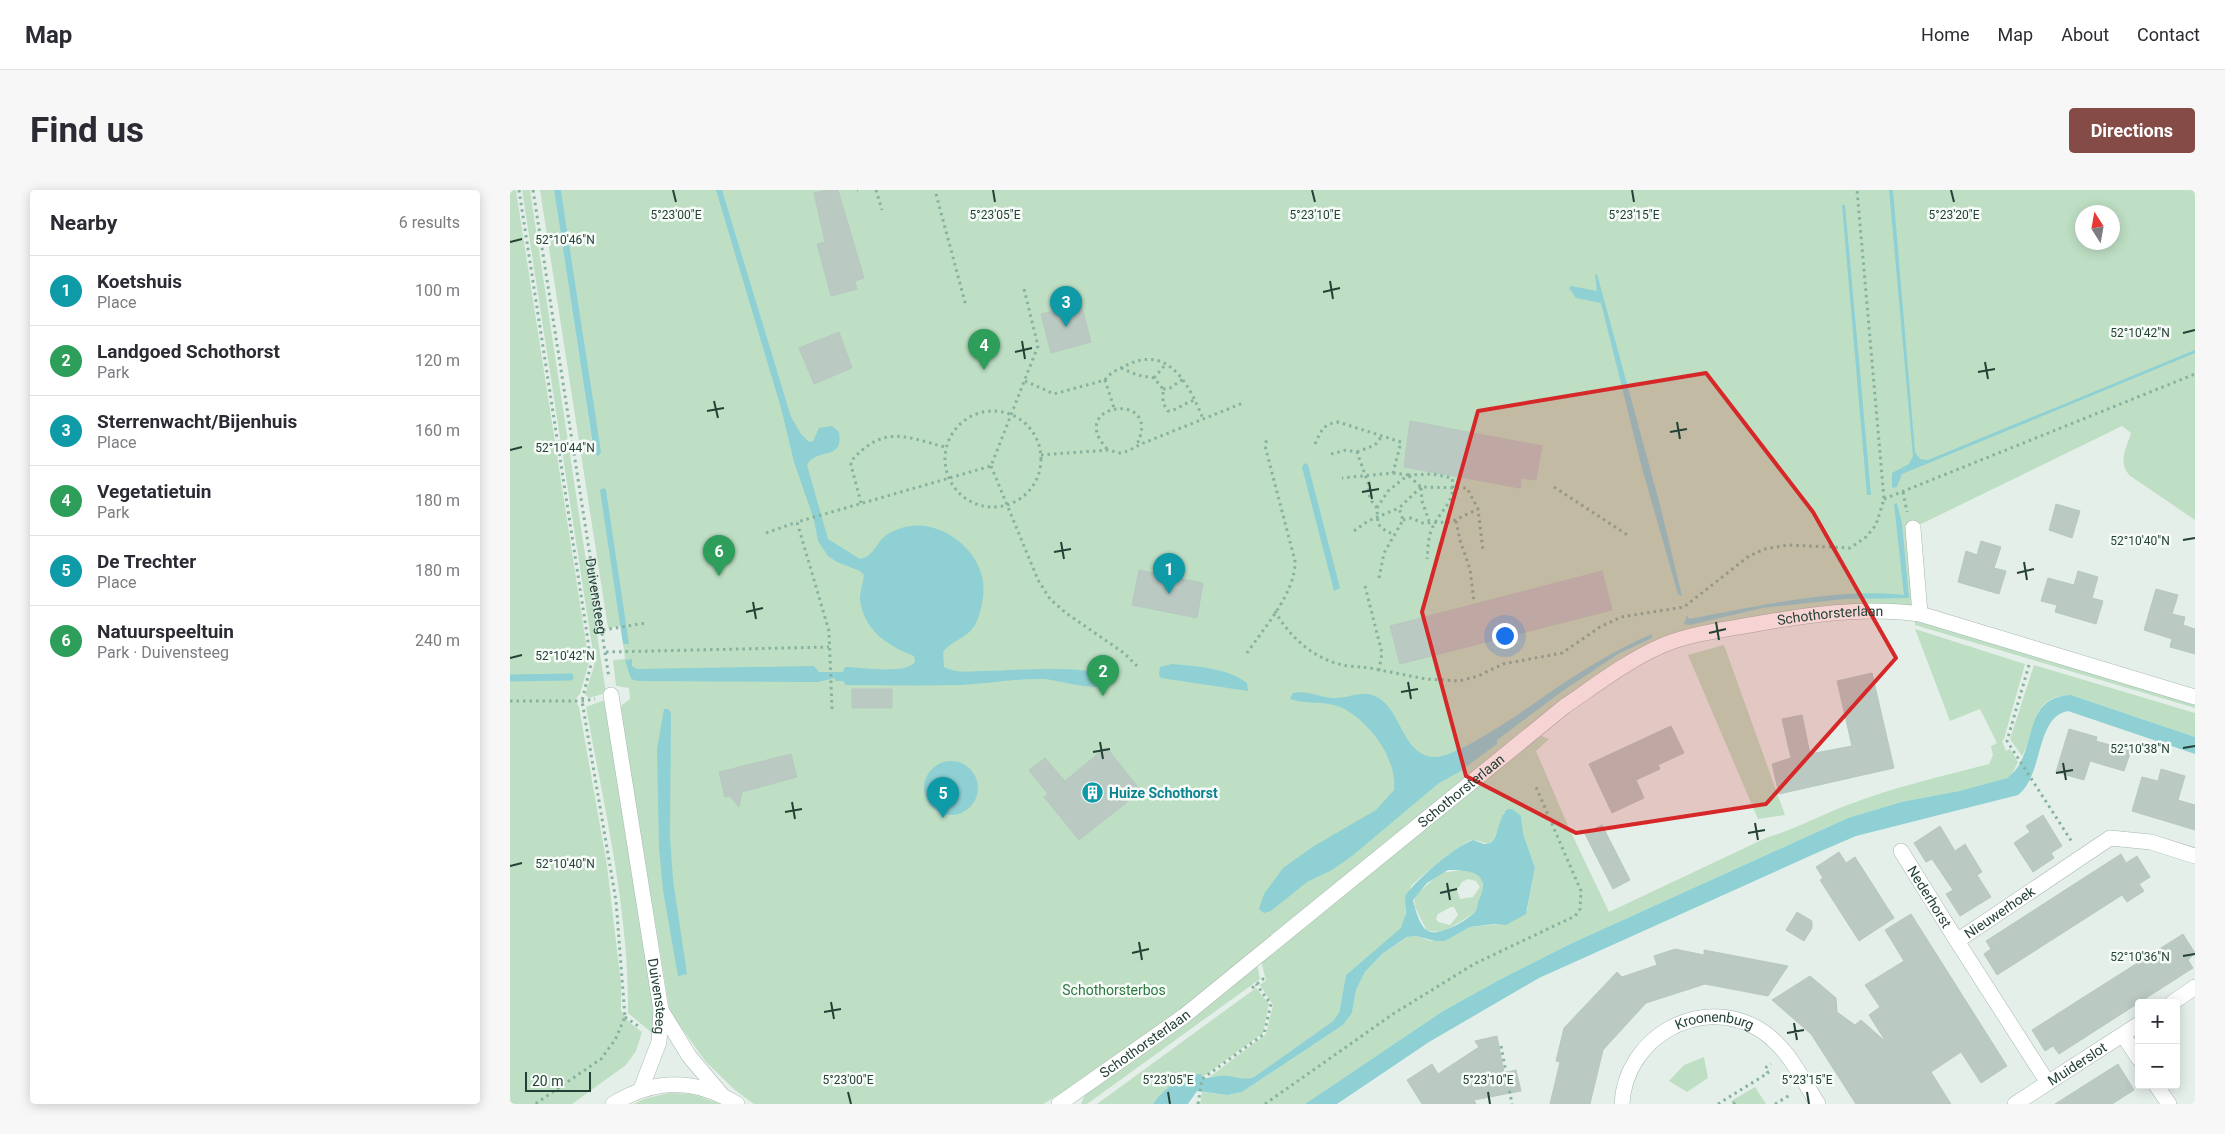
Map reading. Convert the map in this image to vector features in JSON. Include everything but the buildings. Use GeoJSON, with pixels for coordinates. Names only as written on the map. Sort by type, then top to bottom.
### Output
{"type":"FeatureCollection","features":[{"type":"Feature","properties":{"kind":"street"},"geometry":{"type":"LineString","coordinates":[[1913,528],[1920,614]]}},
{"type":"Feature","properties":{"kind":"street","name":"Schothorsterlaan"},"geometry":{"type":"LineString","coordinates":[[1059,1104],[1184,1016],[1565,706],[1642,656],[1673,641],[1718,630],[1813,614],[1891,611],[1920,614],[2195,696]]}},
{"type":"Feature","properties":{"kind":"street","name":"Duivensteeg"},"geometry":{"type":"LineString","coordinates":[[611,695],[661,1010],[659,1042],[641,1089]]}},
{"type":"Feature","properties":{"kind":"street","name":"Nieuwerhoek"},"geometry":{"type":"LineString","coordinates":[[2048,1083],[1957,940],[2110,838],[2151,842],[2195,856]]}},
{"type":"Feature","properties":{"kind":"street","name":"Nederhorst"},"geometry":{"type":"LineString","coordinates":[[1901,852],[1957,940]]}},
{"type":"Feature","properties":{"kind":"street"},"geometry":{"type":"LineString","coordinates":[[2178,999],[2195,988]]}},
{"type":"Feature","properties":{"kind":"street"},"geometry":{"type":"LineString","coordinates":[[661,1010],[689,1056],[722,1095]]}},
{"type":"Feature","properties":{"kind":"street","name":"Kroonenburg"},"geometry":{"type":"LineString","coordinates":[[1622,1104],[1625,1082],[1637,1056],[1657,1036],[1676,1024],[1689,1020],[1717,1017],[1736,1019],[1758,1029],[1774,1040],[1786,1053],[1818,1104]]}},
{"type":"Feature","properties":{"kind":"street","name":"Muiderslot"},"geometry":{"type":"LineString","coordinates":[[2015,1104],[2135,1027]]}},
{"type":"Feature","properties":{"kind":"street"},"geometry":{"type":"LineString","coordinates":[[2123,1035],[2135,1053]]}},
{"type":"Feature","properties":{"kind":"street"},"geometry":{"type":"LineString","coordinates":[[613,1104],[641,1089],[680,1084],[722,1095],[737,1104]]}},
{"type":"Feature","properties":{"kind":"street"},"geometry":{"type":"LineString","coordinates":[[2159,1089],[2168,1104]]}},
{"type":"Feature","properties":{"kind":"path"},"geometry":{"type":"LineString","coordinates":[[519,190],[591,664],[582,701],[616,902],[625,1017],[615,1040],[601,1059],[535,1104]]}},
{"type":"Feature","properties":{"kind":"path","name":"Duivensteeg"},"geometry":{"type":"LineString","coordinates":[[533,190],[606,652],[611,695]]}},
{"type":"Feature","properties":{"kind":"path"},"geometry":{"type":"LineString","coordinates":[[876,190],[882,210]]}},
{"type":"Feature","properties":{"kind":"path"},"geometry":{"type":"LineString","coordinates":[[1275,611],[1290,634],[1306,648],[1347,666],[1369,667],[1426,679],[1459,681],[1478,676],[1503,664],[1562,653],[1600,627],[1621,617],[1684,607],[1749,556],[1765,549],[1788,545],[1850,548],[1866,537],[1876,525],[1884,499],[1857,190]]}},
{"type":"Feature","properties":{"kind":"path"},"geometry":{"type":"LineString","coordinates":[[936,194],[966,306]]}},
{"type":"Feature","properties":{"kind":"path"},"geometry":{"type":"LineString","coordinates":[[1024,289],[1038,346],[991,466],[1006,507],[1038,580],[1050,599],[1066,613],[1124,653],[1137,666]]}},
{"type":"Feature","properties":{"kind":"path"},"geometry":{"type":"LineString","coordinates":[[1025,382],[1054,394],[1105,380],[1121,368],[1145,358],[1151,358],[1172,368],[1183,379],[1196,400],[1203,419]]}},
{"type":"Feature","properties":{"kind":"path"},"geometry":{"type":"LineString","coordinates":[[1154,378],[1165,365]]}},
{"type":"Feature","properties":{"kind":"path"},"geometry":{"type":"LineString","coordinates":[[1121,368],[1137,375],[1154,378],[1163,389],[1163,403],[1168,411],[1177,408],[1186,401],[1196,400]]}},
{"type":"Feature","properties":{"kind":"path"},"geometry":{"type":"LineString","coordinates":[[1884,499],[2195,374]]}},
{"type":"Feature","properties":{"kind":"path"},"geometry":{"type":"LineString","coordinates":[[1163,389],[1170,388],[1183,379]]}},
{"type":"Feature","properties":{"kind":"path"},"geometry":{"type":"LineString","coordinates":[[1105,380],[1114,408]]}},
{"type":"Feature","properties":{"kind":"path"},"geometry":{"type":"LineString","coordinates":[[1041,455],[1108,450],[1120,453],[1243,404]]}},
{"type":"Feature","properties":{"kind":"path"},"geometry":{"type":"LineString","coordinates":[[1108,450],[1099,439],[1097,427],[1102,414],[1114,408],[1130,410],[1140,421],[1140,437],[1136,447]]}},
{"type":"Feature","properties":{"kind":"path"},"geometry":{"type":"LineString","coordinates":[[992,411],[1012,414],[1030,428],[1036,438],[1042,464],[1034,486],[1016,502],[1006,507],[976,503],[960,493],[948,478],[944,463],[945,447],[958,425],[969,416],[992,411]]}},
{"type":"Feature","properties":{"kind":"path"},"geometry":{"type":"LineString","coordinates":[[1315,444],[1321,429],[1328,423],[1338,422],[1401,442],[1393,473]]}},
{"type":"Feature","properties":{"kind":"path"},"geometry":{"type":"LineString","coordinates":[[862,504],[851,461],[869,443],[898,435],[945,447]]}},
{"type":"Feature","properties":{"kind":"path"},"geometry":{"type":"LineString","coordinates":[[1331,454],[1346,450],[1358,452],[1375,446],[1382,436]]}},
{"type":"Feature","properties":{"kind":"path"},"geometry":{"type":"LineString","coordinates":[[1248,653],[1290,588],[1296,571],[1265,446],[1267,438]]}},
{"type":"Feature","properties":{"kind":"path"},"geometry":{"type":"LineString","coordinates":[[1358,452],[1366,476],[1370,498],[1377,508]]}},
{"type":"Feature","properties":{"kind":"path"},"geometry":{"type":"LineString","coordinates":[[766,533],[991,466]]}},
{"type":"Feature","properties":{"kind":"path"},"geometry":{"type":"LineString","coordinates":[[1342,478],[1393,473],[1408,475],[1433,474],[1452,478],[1454,489],[1449,503],[1436,520],[1430,534],[1427,559]]}},
{"type":"Feature","properties":{"kind":"path"},"geometry":{"type":"LineString","coordinates":[[1408,475],[1421,487],[1466,488],[1478,509],[1484,551]]}},
{"type":"Feature","properties":{"kind":"path"},"geometry":{"type":"LineString","coordinates":[[1394,534],[1378,524],[1377,508],[1388,491],[1408,475]]}},
{"type":"Feature","properties":{"kind":"path"},"geometry":{"type":"LineString","coordinates":[[1354,530],[1377,517],[1399,508],[1421,487]]}},
{"type":"Feature","properties":{"kind":"path"},"geometry":{"type":"LineString","coordinates":[[1421,487],[1422,501],[1428,521]]}},
{"type":"Feature","properties":{"kind":"path"},"geometry":{"type":"LineString","coordinates":[[1554,487],[1629,536]]}},
{"type":"Feature","properties":{"kind":"path"},"geometry":{"type":"LineString","coordinates":[[1399,508],[1403,520]]}},
{"type":"Feature","properties":{"kind":"path"},"geometry":{"type":"LineString","coordinates":[[1379,578],[1384,553],[1403,520],[1411,518],[1423,523],[1436,520],[1456,521],[1478,509]]}},
{"type":"Feature","properties":{"kind":"path"},"geometry":{"type":"LineString","coordinates":[[1456,521],[1460,540],[1470,568],[1474,602]]}},
{"type":"Feature","properties":{"kind":"path"},"geometry":{"type":"LineString","coordinates":[[798,522],[829,632],[832,709]]}},
{"type":"Feature","properties":{"kind":"path"},"geometry":{"type":"LineString","coordinates":[[1365,586],[1382,653],[1379,670]]}},
{"type":"Feature","properties":{"kind":"path"},"geometry":{"type":"LineString","coordinates":[[602,630],[646,623]]}},
{"type":"Feature","properties":{"kind":"path"},"geometry":{"type":"LineString","coordinates":[[606,652],[829,647]]}},
{"type":"Feature","properties":{"kind":"path"},"geometry":{"type":"LineString","coordinates":[[2034,648],[2007,741],[2082,857]]}},
{"type":"Feature","properties":{"kind":"path"},"geometry":{"type":"LineString","coordinates":[[510,702],[582,701],[611,695]]}},
{"type":"Feature","properties":{"kind":"path"},"geometry":{"type":"LineString","coordinates":[[1265,1104],[1393,1014],[1466,969],[1575,916],[1580,909],[1581,891],[1536,787]]}},
{"type":"Feature","properties":{"kind":"path"},"geometry":{"type":"LineString","coordinates":[[1198,1104],[1202,1079],[1264,1034],[1271,1004],[1256,984]]}},
{"type":"Feature","properties":{"kind":"path"},"geometry":{"type":"LineString","coordinates":[[1500,1046],[1512,1104]]}},
{"type":"Feature","properties":{"kind":"path"},"geometry":{"type":"LineString","coordinates":[[1718,1104],[1768,1073],[1765,1068],[1786,1053]]}},
{"type":"Feature","properties":{"kind":"path"},"geometry":{"type":"LineString","coordinates":[[1733,1104],[1736,1102],[1738,1104]]}},
{"type":"Feature","properties":{"kind":"highlighted area"},"geometry":{"type":"Polygon","coordinates":[[[1706,373],[1813,512],[1896,658],[1766,804],[1576,833],[1466,776],[1422,612],[1478,411],[1706,373]]]}},
{"type":"Feature","properties":{"kind":"green space"},"geometry":{"type":"Polygon","coordinates":[[[510,190],[516,190],[589,662],[580,694],[575,700],[579,707],[607,865],[621,984],[621,1010],[629,1022],[642,1032],[636,1051],[626,1065],[572,1104],[510,1104],[510,190]]]}},
{"type":"Feature","properties":{"kind":"green space"},"geometry":{"type":"Polygon","coordinates":[[[522,190],[530,190],[606,693],[589,698],[585,695],[594,666],[594,659],[522,190]]]}},
{"type":"Feature","properties":{"kind":"green space","name":"Schothorsterbos"},"geometry":{"type":"Polygon","coordinates":[[[540,190],[554,190],[594,455],[589,374],[561,190],[2195,190],[2195,520],[2129,475],[2123,460],[2131,433],[2122,426],[1911,529],[1914,606],[1666,638],[1268,938],[1175,1017],[1080,1082],[1043,1104],[754,1104],[735,1090],[706,1062],[670,1012],[620,710],[622,705],[630,699],[629,688],[616,686],[613,660],[625,659],[621,626],[608,628],[540,190]]]}},
{"type":"Feature","properties":{"kind":"green space"},"geometry":{"type":"Polygon","coordinates":[[[1915,620],[2195,702],[2195,708],[1918,626],[1915,625],[1915,620]]]}},
{"type":"Feature","properties":{"kind":"green space"},"geometry":{"type":"Polygon","coordinates":[[[1915,629],[2025,664],[2002,741],[2006,751],[2010,749],[2018,762],[2012,774],[2007,778],[1959,791],[1901,802],[1848,818],[1570,944],[1443,1011],[1305,1104],[1200,1104],[1202,1092],[1227,1095],[1242,1092],[1343,1025],[1352,1013],[1356,990],[1365,972],[1382,954],[1408,937],[1416,936],[1431,941],[1445,941],[1470,927],[1501,924],[1527,911],[1535,868],[1522,834],[1521,816],[1504,812],[1502,823],[1491,843],[1472,840],[1468,842],[1451,853],[1414,883],[1407,897],[1405,919],[1401,929],[1346,975],[1339,1013],[1333,1021],[1254,1077],[1248,1079],[1219,1077],[1207,1079],[1266,1034],[1273,1005],[1260,985],[1266,980],[1261,961],[1539,735],[1549,739],[1536,751],[1569,828],[1609,912],[1768,837],[1840,808],[1901,787],[1989,764],[1993,755],[1991,746],[1997,743],[1980,709],[1950,721],[1915,629]]]}},
{"type":"Feature","properties":{"kind":"green space"},"geometry":{"type":"Polygon","coordinates":[[[1724,645],[1785,815],[1758,819],[1688,655],[1724,645]]]}},
{"type":"Feature","properties":{"kind":"green space"},"geometry":{"type":"Polygon","coordinates":[[[2034,665],[2195,713],[2195,737],[2071,695],[2048,701],[2041,708],[2022,756],[2010,739],[2034,665]]]}},
{"type":"Feature","properties":{"kind":"green space"},"geometry":{"type":"Polygon","coordinates":[[[607,699],[656,1016],[652,1033],[628,1013],[627,974],[620,897],[586,707],[607,699]]]}},
{"type":"Feature","properties":{"kind":"green space"},"geometry":{"type":"Polygon","coordinates":[[[1463,870],[1474,872],[1482,879],[1483,890],[1477,909],[1473,914],[1443,932],[1427,931],[1415,907],[1414,897],[1440,873],[1463,870]],[[1468,879],[1462,882],[1457,890],[1460,899],[1473,897],[1480,887],[1476,881],[1468,879]],[[1454,907],[1438,914],[1436,919],[1438,922],[1450,925],[1458,915],[1454,907]]]}},
{"type":"Feature","properties":{"kind":"green space"},"geometry":{"type":"Polygon","coordinates":[[[1257,964],[1260,979],[1087,1104],[1081,1104],[1085,1095],[1184,1025],[1257,964]]]}},
{"type":"Feature","properties":{"kind":"green space"},"geometry":{"type":"Polygon","coordinates":[[[1256,988],[1269,1004],[1263,1033],[1201,1078],[1180,1081],[1162,1093],[1153,1104],[1097,1104],[1256,988]]]}},
{"type":"Feature","properties":{"kind":"green space"},"geometry":{"type":"Polygon","coordinates":[[[1704,1057],[1708,1078],[1687,1092],[1669,1081],[1684,1065],[1704,1057]]]}},
{"type":"Feature","properties":{"kind":"green space"},"geometry":{"type":"Polygon","coordinates":[[[1755,1087],[1766,1104],[1733,1104],[1731,1101],[1755,1087]]]}},
{"type":"Feature","properties":{"kind":"green space"},"geometry":{"type":"Polygon","coordinates":[[[669,1093],[692,1094],[721,1104],[634,1104],[644,1099],[669,1093]]]}},
{"type":"Feature","properties":{"kind":"water"},"geometry":{"type":"Polygon","coordinates":[[[554,190],[561,190],[601,452],[598,456],[594,453],[554,190]]]}},
{"type":"Feature","properties":{"kind":"water"},"geometry":{"type":"Polygon","coordinates":[[[716,190],[722,190],[791,417],[801,434],[809,442],[813,441],[819,428],[832,426],[839,432],[838,447],[834,451],[817,456],[807,465],[828,539],[860,559],[865,558],[871,553],[888,534],[905,527],[918,525],[944,531],[966,547],[980,570],[983,582],[982,603],[978,619],[973,628],[943,652],[944,667],[954,671],[965,672],[1050,669],[1085,670],[1112,676],[1114,681],[1101,687],[1091,687],[1044,679],[960,685],[846,685],[843,681],[835,681],[835,678],[818,682],[638,681],[631,679],[625,660],[632,659],[632,666],[637,669],[814,666],[819,672],[843,672],[845,667],[893,669],[910,666],[915,662],[914,656],[886,642],[866,620],[860,599],[864,575],[860,571],[837,562],[828,556],[818,541],[814,520],[794,462],[781,408],[716,190]]]}},
{"type":"Feature","properties":{"kind":"water"},"geometry":{"type":"Polygon","coordinates":[[[1889,190],[1893,190],[1915,452],[1920,459],[1928,460],[2195,350],[2195,353],[1902,474],[1897,487],[1892,488],[1892,473],[1909,464],[1913,456],[1889,190]]]}},
{"type":"Feature","properties":{"kind":"water"},"geometry":{"type":"Polygon","coordinates":[[[1842,205],[1845,205],[1871,495],[1867,495],[1842,205]]]}},
{"type":"Feature","properties":{"kind":"water"},"geometry":{"type":"Polygon","coordinates":[[[1597,274],[1660,505],[1682,596],[1678,594],[1642,468],[1601,303],[1576,298],[1569,288],[1571,286],[1597,291],[1595,275],[1597,274]]]}},
{"type":"Feature","properties":{"kind":"water"},"geometry":{"type":"Polygon","coordinates":[[[1305,463],[1308,465],[1340,588],[1334,591],[1302,467],[1305,463]]]}},
{"type":"Feature","properties":{"kind":"water"},"geometry":{"type":"Polygon","coordinates":[[[604,488],[606,490],[629,644],[623,644],[600,490],[604,488]]]}},
{"type":"Feature","properties":{"kind":"water"},"geometry":{"type":"Polygon","coordinates":[[[1897,503],[1902,524],[1909,598],[1845,599],[1762,608],[1690,625],[1684,624],[1687,615],[1689,619],[1824,596],[1878,593],[1904,595],[1894,504],[1897,503]]]}},
{"type":"Feature","properties":{"kind":"water"},"geometry":{"type":"Polygon","coordinates":[[[1652,634],[1652,638],[1618,654],[1564,690],[1497,740],[1497,744],[1459,772],[1439,783],[1352,856],[1332,870],[1307,882],[1271,911],[1264,913],[1259,909],[1264,894],[1283,868],[1314,846],[1376,810],[1394,790],[1394,778],[1386,753],[1379,741],[1361,721],[1351,713],[1334,705],[1290,699],[1293,693],[1298,692],[1334,698],[1362,694],[1372,695],[1382,700],[1390,708],[1414,748],[1423,754],[1434,757],[1445,755],[1476,741],[1588,667],[1652,634]]]}},
{"type":"Feature","properties":{"kind":"water"},"geometry":{"type":"Polygon","coordinates":[[[1172,664],[1211,669],[1231,674],[1247,683],[1248,691],[1161,678],[1159,675],[1160,667],[1172,664]]]}},
{"type":"Feature","properties":{"kind":"water"},"geometry":{"type":"Polygon","coordinates":[[[2071,695],[2195,737],[2195,754],[2068,711],[2057,716],[2050,724],[2032,774],[2026,786],[2018,795],[1856,836],[1821,851],[1539,978],[1429,1042],[1337,1104],[1305,1104],[1443,1011],[1570,944],[1848,818],[1901,802],[1959,791],[2007,778],[2017,768],[2024,756],[2037,716],[2044,706],[2055,698],[2071,695]]]}},
{"type":"Feature","properties":{"kind":"water"},"geometry":{"type":"Polygon","coordinates":[[[664,709],[668,709],[671,713],[670,836],[673,880],[687,974],[678,976],[663,890],[659,847],[657,749],[664,709]]]}},
{"type":"Feature","properties":{"kind":"water"},"geometry":{"type":"Polygon","coordinates":[[[946,761],[956,761],[966,765],[974,773],[978,788],[974,803],[966,811],[956,815],[946,815],[936,811],[928,803],[924,793],[924,783],[928,773],[936,765],[946,761]]]}},
{"type":"Feature","properties":{"kind":"water"},"geometry":{"type":"Polygon","coordinates":[[[1508,809],[1512,809],[1521,816],[1523,834],[1535,868],[1526,914],[1506,925],[1495,924],[1470,927],[1445,941],[1435,941],[1416,936],[1407,937],[1382,954],[1365,972],[1356,990],[1352,1013],[1343,1025],[1242,1092],[1227,1095],[1197,1091],[1188,1104],[1153,1104],[1174,1084],[1194,1075],[1201,1074],[1202,1078],[1223,1076],[1254,1077],[1333,1021],[1339,1013],[1346,975],[1401,928],[1406,913],[1405,896],[1436,864],[1465,844],[1473,840],[1484,844],[1491,843],[1508,809]],[[1448,870],[1427,883],[1413,900],[1420,922],[1428,931],[1439,932],[1452,927],[1469,917],[1477,909],[1483,884],[1481,878],[1471,872],[1448,870]]]}},
{"type":"Feature","properties":{"kind":"waterway"},"geometry":{"type":"LineString","coordinates":[[510,678],[570,677]]}},
{"type":"Feature","properties":{"kind":"place","name":"Sterrenwacht/Bijenhuis"},"geometry":{"type":"Point","coordinates":[1066,327]}},
{"type":"Feature","properties":{"kind":"place","name":"Vegetatietuin"},"geometry":{"type":"Point","coordinates":[984,370]}},
{"type":"Feature","properties":{"kind":"place","name":"Natuurspeeltuin"},"geometry":{"type":"Point","coordinates":[719,576]}},
{"type":"Feature","properties":{"kind":"place","name":"Koetshuis"},"geometry":{"type":"Point","coordinates":[1169,594]}},
{"type":"Feature","properties":{"kind":"place","name":"Landgoed Schothorst"},"geometry":{"type":"Point","coordinates":[1103,696]}},
{"type":"Feature","properties":{"kind":"place","name":"Huize Schothorst"},"geometry":{"type":"Point","coordinates":[1093,793]}},
{"type":"Feature","properties":{"kind":"place","name":"De Trechter"},"geometry":{"type":"Point","coordinates":[943,818]}}]}
